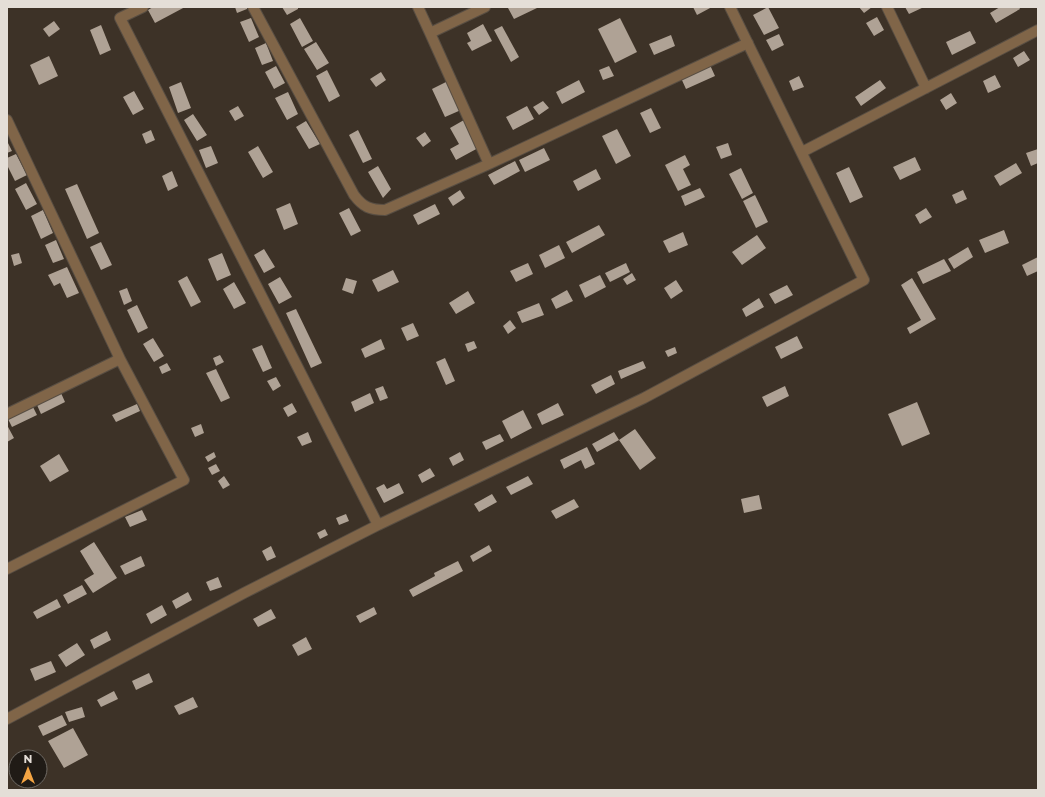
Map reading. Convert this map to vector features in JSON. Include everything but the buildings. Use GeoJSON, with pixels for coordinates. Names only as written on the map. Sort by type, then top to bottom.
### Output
{"type":"FeatureCollection","features":[{"type":"Feature","properties":{"kind":"street"},"geometry":{"type":"LineString","coordinates":[[143,7],[120,18],[378,525]]}},
{"type":"Feature","properties":{"kind":"street"},"geometry":{"type":"LineString","coordinates":[[253,7],[354,195],[367,207],[376,210],[385,210],[489,164],[748,43]]}},
{"type":"Feature","properties":{"kind":"street"},"geometry":{"type":"LineString","coordinates":[[418,7],[489,164]]}},
{"type":"Feature","properties":{"kind":"street"},"geometry":{"type":"LineString","coordinates":[[430,33],[484,7]]}},
{"type":"Feature","properties":{"kind":"street"},"geometry":{"type":"LineString","coordinates":[[7,719],[244,593],[378,525],[644,398],[864,280],[730,7]]}},
{"type":"Feature","properties":{"kind":"street"},"geometry":{"type":"LineString","coordinates":[[887,7],[926,88]]}},
{"type":"Feature","properties":{"kind":"street"},"geometry":{"type":"LineString","coordinates":[[802,152],[1038,30]]}},
{"type":"Feature","properties":{"kind":"street"},"geometry":{"type":"LineString","coordinates":[[7,120],[120,359],[184,480],[7,569]]}},
{"type":"Feature","properties":{"kind":"street"},"geometry":{"type":"LineString","coordinates":[[7,414],[120,359]]}}]}
